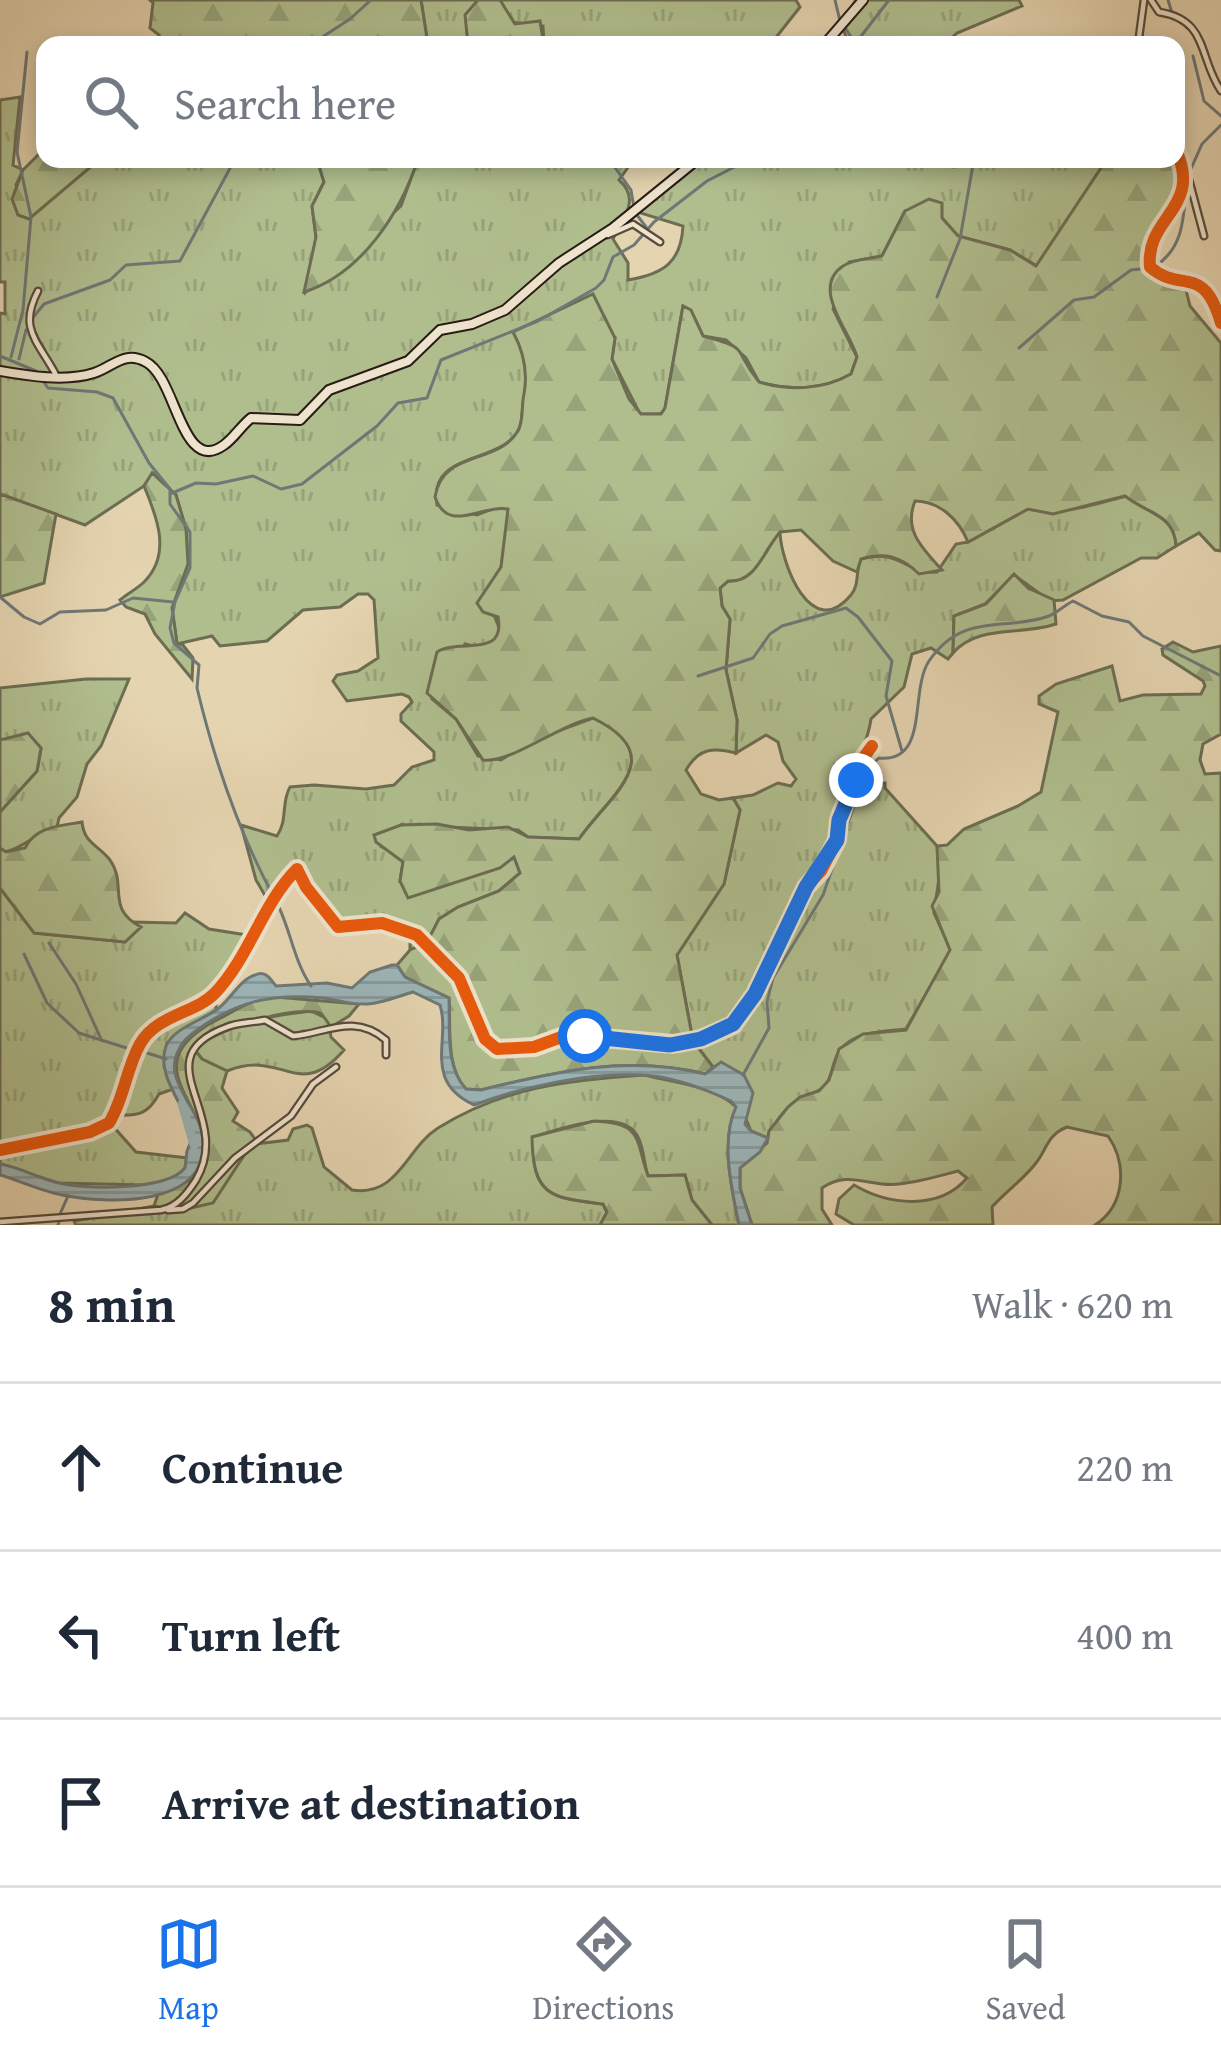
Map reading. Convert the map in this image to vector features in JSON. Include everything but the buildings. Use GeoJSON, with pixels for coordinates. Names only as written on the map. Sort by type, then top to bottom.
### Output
{"type":"FeatureCollection","features":[{"type":"Feature","properties":{"kind":"main road"},"geometry":{"type":"LineString","coordinates":[[831,36],[857,2]]}},
{"type":"Feature","properties":{"kind":"main road"},"geometry":{"type":"LineString","coordinates":[[0,371],[41,376],[94,373],[122,358],[146,362],[166,384],[192,445],[202,451],[214,450],[250,418],[300,420],[329,390],[414,357],[440,330],[496,315],[687,168]]}},
{"type":"Feature","properties":{"kind":"street"},"geometry":{"type":"LineString","coordinates":[[1140,36],[1147,0]]}},
{"type":"Feature","properties":{"kind":"street"},"geometry":{"type":"LineString","coordinates":[[1147,0],[1159,12],[1180,16],[1196,31],[1221,92]]}},
{"type":"Feature","properties":{"kind":"street"},"geometry":{"type":"LineString","coordinates":[[1183,168],[1183,191],[1152,242],[1150,267],[1200,285],[1214,302],[1221,323]]}},
{"type":"Feature","properties":{"kind":"street"},"geometry":{"type":"LineString","coordinates":[[1184,168],[1204,236]]}},
{"type":"Feature","properties":{"kind":"street"},"geometry":{"type":"LineString","coordinates":[[599,238],[633,224],[660,242]]}},
{"type":"Feature","properties":{"kind":"street"},"geometry":{"type":"LineString","coordinates":[[38,291],[27,325],[56,375]]}},
{"type":"Feature","properties":{"kind":"street"},"geometry":{"type":"LineString","coordinates":[[0,1150],[90,1132],[110,1123],[143,1040],[181,1010],[216,993],[297,869],[338,927],[382,923],[418,936],[459,978],[485,1039],[497,1048],[534,1047],[565,1035],[673,1044],[729,1028],[755,994],[806,887],[837,840],[839,820],[859,764],[872,746]]}},
{"type":"Feature","properties":{"kind":"street"},"geometry":{"type":"LineString","coordinates":[[168,1210],[195,1182],[207,1150],[207,1128],[188,1071],[189,1053],[196,1042],[226,1027],[265,1020],[292,1036],[324,1026],[373,1031],[386,1040],[386,1055]]}},
{"type":"Feature","properties":{"kind":"street"},"geometry":{"type":"LineString","coordinates":[[0,1222],[189,1206],[235,1158],[291,1116],[324,1072],[336,1067]]}},
{"type":"Feature","properties":{"kind":"green space"},"geometry":{"type":"Polygon","coordinates":[[[150,0],[421,0],[427,36],[159,36],[150,28],[150,0]]]}},
{"type":"Feature","properties":{"kind":"green space"},"geometry":{"type":"Polygon","coordinates":[[[421,0],[478,0],[466,15],[467,36],[427,36],[421,0]]]}},
{"type":"Feature","properties":{"kind":"green space"},"geometry":{"type":"Polygon","coordinates":[[[478,0],[500,0],[515,24],[540,21],[542,36],[467,36],[465,15],[478,0]]]}},
{"type":"Feature","properties":{"kind":"green space"},"geometry":{"type":"Polygon","coordinates":[[[500,0],[796,0],[800,7],[777,36],[544,36],[543,26],[511,22],[500,0]]]}},
{"type":"Feature","properties":{"kind":"green space"},"geometry":{"type":"Polygon","coordinates":[[[856,0],[1019,0],[1022,6],[954,36],[846,36],[841,23],[856,0]]]}},
{"type":"Feature","properties":{"kind":"green space"},"geometry":{"type":"Polygon","coordinates":[[[20,97],[13,165],[23,170],[16,185],[37,210],[89,168],[320,168],[324,182],[312,206],[316,237],[306,292],[401,206],[415,168],[628,168],[619,180],[629,201],[613,239],[628,263],[628,280],[660,270],[674,258],[683,226],[634,211],[688,168],[1101,168],[1037,266],[1010,250],[958,236],[942,218],[905,211],[882,256],[849,262],[833,309],[857,357],[851,374],[829,383],[794,388],[759,382],[746,358],[726,340],[703,336],[691,311],[683,306],[665,408],[661,414],[640,414],[612,359],[615,338],[514,332],[525,372],[519,430],[506,444],[452,468],[437,488],[437,505],[477,515],[497,507],[508,509],[501,567],[493,581],[494,615],[500,630],[482,648],[465,644],[432,699],[456,719],[478,756],[501,760],[531,741],[593,718],[616,732],[628,746],[632,761],[618,790],[579,839],[528,837],[518,830],[401,825],[382,847],[397,853],[403,862],[400,881],[514,856],[520,873],[499,891],[439,919],[427,943],[410,950],[410,931],[393,922],[361,917],[331,922],[297,873],[270,904],[256,880],[241,825],[277,836],[290,787],[394,785],[412,767],[434,760],[434,752],[401,721],[412,702],[409,697],[347,701],[333,681],[378,658],[374,600],[358,594],[340,607],[303,610],[267,641],[220,646],[212,636],[177,644],[172,608],[188,564],[186,529],[176,495],[153,473],[144,486],[85,525],[0,494],[0,313],[5,314],[5,282],[0,282],[0,100],[20,97]]]}},
{"type":"Feature","properties":{"kind":"green space"},"geometry":{"type":"Polygon","coordinates":[[[36,157],[36,168],[89,168],[29,219],[18,215],[12,199],[23,170],[36,157]]]}},
{"type":"Feature","properties":{"kind":"green space"},"geometry":{"type":"Polygon","coordinates":[[[320,168],[415,168],[389,221],[360,257],[304,292],[316,237],[312,206],[324,182],[320,168]]]}},
{"type":"Feature","properties":{"kind":"green space"},"geometry":{"type":"Polygon","coordinates":[[[1101,168],[1183,168],[1186,174],[1143,265],[1157,277],[1184,282],[1190,306],[1221,343],[1221,551],[1199,533],[1176,546],[1165,521],[1125,496],[1053,514],[1028,509],[968,542],[948,513],[915,501],[913,530],[942,570],[919,574],[899,559],[885,556],[861,559],[857,572],[833,561],[801,530],[780,532],[746,577],[720,588],[722,606],[730,619],[726,670],[737,720],[736,753],[707,751],[686,770],[701,794],[719,800],[733,798],[740,810],[724,884],[677,955],[693,1041],[713,1067],[706,1074],[649,1066],[593,1068],[466,1089],[452,1058],[449,998],[405,977],[397,965],[410,950],[427,942],[439,919],[499,891],[520,873],[514,857],[500,868],[408,898],[400,881],[403,862],[376,842],[374,835],[401,825],[437,824],[469,830],[508,827],[528,837],[579,839],[618,791],[632,761],[628,746],[616,732],[593,718],[507,756],[483,760],[456,719],[427,693],[437,652],[488,643],[499,630],[498,617],[483,612],[477,603],[501,567],[508,509],[457,516],[441,508],[435,497],[448,471],[497,449],[518,431],[525,370],[513,332],[593,294],[615,338],[612,359],[629,399],[641,414],[661,414],[683,306],[691,310],[703,336],[739,351],[759,382],[794,388],[818,386],[851,374],[857,357],[831,298],[834,275],[847,264],[882,256],[905,211],[929,199],[942,203],[942,218],[958,236],[1010,250],[1036,266],[1101,168]]]}},
{"type":"Feature","properties":{"kind":"green space"},"geometry":{"type":"Polygon","coordinates":[[[152,473],[176,495],[186,529],[188,564],[172,608],[177,643],[193,658],[192,679],[155,634],[145,614],[120,600],[144,582],[158,560],[157,523],[144,486],[152,473]]]}},
{"type":"Feature","properties":{"kind":"green space"},"geometry":{"type":"Polygon","coordinates":[[[0,494],[56,514],[44,583],[0,597],[0,494]]]}},
{"type":"Feature","properties":{"kind":"green space"},"geometry":{"type":"Polygon","coordinates":[[[1126,496],[1171,527],[1176,546],[1157,558],[1141,558],[1063,600],[1050,601],[1014,575],[985,604],[954,616],[953,653],[948,659],[931,648],[912,654],[904,687],[871,719],[852,785],[885,783],[937,846],[940,871],[934,913],[951,950],[906,1029],[854,1039],[839,1052],[824,1086],[792,1103],[768,1138],[751,1131],[722,1063],[713,1067],[693,1041],[677,955],[724,884],[740,810],[733,798],[778,783],[791,786],[796,779],[783,761],[778,742],[766,735],[736,753],[737,720],[726,670],[730,619],[722,606],[720,588],[746,577],[780,532],[786,562],[801,593],[823,610],[837,607],[854,591],[861,559],[886,557],[937,572],[956,544],[1028,509],[1065,510],[1126,496]]]}},
{"type":"Feature","properties":{"kind":"green space"},"geometry":{"type":"Polygon","coordinates":[[[1014,574],[1028,588],[1054,600],[1056,624],[987,634],[953,653],[954,616],[986,604],[1014,574]]]}},
{"type":"Feature","properties":{"kind":"green space"},"geometry":{"type":"Polygon","coordinates":[[[1173,642],[1193,652],[1221,646],[1221,734],[1203,744],[1200,760],[1205,774],[1221,773],[1221,1225],[1095,1225],[1118,1195],[1118,1158],[1108,1136],[1067,1127],[1051,1138],[1031,1169],[992,1207],[993,1225],[854,1225],[836,1214],[839,1199],[854,1185],[882,1197],[928,1200],[956,1189],[967,1178],[958,1171],[889,1185],[841,1180],[822,1188],[822,1209],[832,1225],[752,1225],[740,1188],[740,1167],[767,1143],[769,1131],[788,1107],[819,1091],[829,1080],[839,1049],[863,1034],[906,1030],[950,950],[932,906],[939,892],[937,846],[947,845],[964,829],[1041,792],[1058,712],[1039,704],[1039,696],[1056,684],[1112,666],[1120,701],[1143,695],[1201,694],[1203,681],[1163,655],[1162,649],[1173,642]]]}},
{"type":"Feature","properties":{"kind":"green space"},"geometry":{"type":"Polygon","coordinates":[[[129,679],[101,746],[87,764],[77,797],[57,827],[5,852],[0,848],[0,812],[37,771],[41,749],[21,738],[0,740],[0,688],[129,679]]]}},
{"type":"Feature","properties":{"kind":"green space"},"geometry":{"type":"Polygon","coordinates":[[[28,733],[41,748],[37,771],[0,812],[0,740],[28,733]]]}},
{"type":"Feature","properties":{"kind":"green space"},"geometry":{"type":"Polygon","coordinates":[[[82,822],[89,840],[115,870],[124,912],[141,927],[125,942],[34,933],[0,888],[0,848],[6,852],[25,848],[42,831],[82,822]]]}},
{"type":"Feature","properties":{"kind":"green space"},"geometry":{"type":"Polygon","coordinates":[[[0,888],[35,933],[125,942],[140,927],[131,922],[176,923],[185,913],[209,929],[253,936],[240,968],[228,971],[216,985],[216,1011],[167,1043],[164,1066],[173,1089],[159,1094],[142,1112],[116,1115],[111,1124],[136,1152],[188,1158],[173,1180],[143,1185],[58,1183],[0,1164],[0,888]]]}},
{"type":"Feature","properties":{"kind":"green space"},"geometry":{"type":"Polygon","coordinates":[[[275,997],[359,1004],[331,1027],[321,1013],[291,1013],[237,1027],[194,1049],[202,1059],[227,1071],[222,1088],[238,1112],[233,1121],[258,1143],[245,1154],[213,1203],[178,1211],[154,1206],[158,1194],[191,1180],[202,1157],[202,1135],[178,1077],[177,1059],[188,1040],[251,1003],[275,997]]]}},
{"type":"Feature","properties":{"kind":"green space"},"geometry":{"type":"Polygon","coordinates":[[[311,1011],[328,1019],[331,1037],[344,1050],[314,1072],[262,1065],[227,1071],[202,1059],[194,1049],[234,1026],[311,1011]]]}},
{"type":"Feature","properties":{"kind":"green space"},"geometry":{"type":"Polygon","coordinates":[[[644,1075],[705,1089],[736,1107],[728,1150],[739,1225],[712,1225],[692,1200],[685,1175],[648,1176],[641,1143],[631,1129],[606,1121],[533,1137],[541,1183],[559,1196],[603,1204],[607,1213],[600,1225],[76,1225],[74,1221],[154,1206],[179,1211],[220,1191],[256,1144],[288,1140],[293,1129],[307,1125],[324,1167],[352,1190],[368,1190],[391,1179],[438,1128],[487,1103],[563,1083],[644,1075]]]}},
{"type":"Feature","properties":{"kind":"green space"},"geometry":{"type":"Polygon","coordinates":[[[594,1121],[629,1129],[648,1176],[685,1175],[692,1200],[712,1225],[600,1225],[607,1212],[603,1204],[549,1191],[536,1172],[532,1137],[594,1121]]]}},
{"type":"Feature","properties":{"kind":"water"},"geometry":{"type":"Polygon","coordinates":[[[392,965],[405,977],[449,998],[452,1058],[466,1089],[621,1066],[705,1074],[721,1062],[744,1075],[753,1093],[745,1124],[768,1138],[760,1152],[740,1168],[740,1188],[752,1225],[739,1225],[733,1196],[728,1150],[736,1107],[731,1101],[675,1081],[620,1075],[556,1082],[474,1105],[458,1095],[443,1072],[440,1005],[413,992],[368,1004],[271,998],[224,1013],[193,1033],[178,1050],[174,1067],[203,1141],[200,1163],[189,1179],[172,1190],[128,1200],[81,1198],[0,1175],[0,1164],[55,1182],[104,1187],[143,1185],[175,1176],[185,1168],[193,1136],[165,1069],[170,1039],[214,1012],[245,980],[259,974],[276,986],[327,983],[352,988],[370,972],[392,965]]]}},
{"type":"Feature","properties":{"kind":"waterway"},"geometry":{"type":"LineString","coordinates":[[324,36],[371,0]]}},
{"type":"Feature","properties":{"kind":"waterway"},"geometry":{"type":"LineString","coordinates":[[835,0],[840,21]]}},
{"type":"Feature","properties":{"kind":"waterway"},"geometry":{"type":"LineString","coordinates":[[861,36],[889,0]]}},
{"type":"Feature","properties":{"kind":"waterway"},"geometry":{"type":"LineString","coordinates":[[1168,0],[1173,16]]}},
{"type":"Feature","properties":{"kind":"waterway"},"geometry":{"type":"LineString","coordinates":[[844,26],[850,36]]}},
{"type":"Feature","properties":{"kind":"waterway"},"geometry":{"type":"LineString","coordinates":[[11,357],[23,310],[31,217],[17,152],[27,52]]}},
{"type":"Feature","properties":{"kind":"waterway"},"geometry":{"type":"LineString","coordinates":[[1193,56],[1204,101],[1221,116]]}},
{"type":"Feature","properties":{"kind":"waterway"},"geometry":{"type":"LineString","coordinates":[[1190,171],[1202,144],[1221,125]]}},
{"type":"Feature","properties":{"kind":"waterway"},"geometry":{"type":"LineString","coordinates":[[31,320],[44,304],[110,280],[126,265],[180,261],[230,168]]}},
{"type":"Feature","properties":{"kind":"waterway"},"geometry":{"type":"LineString","coordinates":[[615,168],[631,190],[634,208]]}},
{"type":"Feature","properties":{"kind":"waterway"},"geometry":{"type":"LineString","coordinates":[[170,494],[196,483],[253,476],[281,489],[302,484],[377,426],[398,403],[427,398],[441,360],[538,321],[596,288],[613,257],[634,245],[654,222],[707,181],[732,168]]}},
{"type":"Feature","properties":{"kind":"waterway"},"geometry":{"type":"LineString","coordinates":[[937,297],[960,239],[972,168]]}},
{"type":"Feature","properties":{"kind":"waterway"},"geometry":{"type":"LineString","coordinates":[[1154,267],[1177,240],[1187,181]]}},
{"type":"Feature","properties":{"kind":"waterway"},"geometry":{"type":"LineString","coordinates":[[637,215],[646,227]]}},
{"type":"Feature","properties":{"kind":"waterway"},"geometry":{"type":"LineString","coordinates":[[1019,348],[1074,300],[1094,297],[1131,270],[1149,268]]}},
{"type":"Feature","properties":{"kind":"waterway"},"geometry":{"type":"LineString","coordinates":[[19,359],[26,330]]}},
{"type":"Feature","properties":{"kind":"waterway"},"geometry":{"type":"LineString","coordinates":[[0,356],[36,371],[48,388],[113,398],[149,463],[170,489],[170,504],[190,532],[190,568],[170,628],[174,643],[199,665],[197,688],[219,768],[273,895]]}},
{"type":"Feature","properties":{"kind":"waterway"},"geometry":{"type":"LineString","coordinates":[[0,597],[40,624],[60,612],[106,610],[133,598],[173,602]]}},
{"type":"Feature","properties":{"kind":"waterway"},"geometry":{"type":"LineString","coordinates":[[743,1075],[769,1028],[767,1002],[773,978],[823,895],[867,769],[879,758],[906,749],[916,723],[923,674],[942,645],[970,629],[1049,616],[1073,601],[1102,616],[1129,622],[1143,636],[1221,676]]}},
{"type":"Feature","properties":{"kind":"waterway"},"geometry":{"type":"LineString","coordinates":[[698,676],[753,658],[782,626],[846,608],[892,661],[886,696],[902,751]]}},
{"type":"Feature","properties":{"kind":"waterway"},"geometry":{"type":"LineString","coordinates":[[278,905],[311,986]]}},
{"type":"Feature","properties":{"kind":"waterway"},"geometry":{"type":"LineString","coordinates":[[49,943],[76,984],[102,1041]]}},
{"type":"Feature","properties":{"kind":"waterway"},"geometry":{"type":"LineString","coordinates":[[24,954],[47,1003],[79,1033],[133,1050]]}},
{"type":"Feature","properties":{"kind":"waterway"},"geometry":{"type":"LineString","coordinates":[[141,1051],[166,1059]]}},
{"type":"Feature","properties":{"kind":"waterway"},"geometry":{"type":"LineString","coordinates":[[182,1104],[194,1145]]}},
{"type":"Feature","properties":{"kind":"waterway"},"geometry":{"type":"LineString","coordinates":[[60,1214],[68,1196]]}},
{"type":"Feature","properties":{"kind":"cycle path"},"geometry":{"type":"LineString","coordinates":[[1181,168],[1183,186],[1156,236],[1150,267],[1207,292],[1221,323]]}},
{"type":"Feature","properties":{"kind":"cycle path"},"geometry":{"type":"LineString","coordinates":[[0,1150],[90,1132],[109,1123],[147,1034],[215,993],[297,869],[338,927],[382,923],[417,935],[459,978],[485,1039],[497,1049],[534,1047],[567,1035],[673,1044],[701,1039],[733,1025],[755,994],[806,887],[821,871],[837,840],[839,820],[859,764],[872,746]]}},
{"type":"Feature","properties":{"kind":"route"},"geometry":{"type":"LineString","coordinates":[[585,1036],[670,1045],[701,1039],[733,1024],[755,994],[806,887],[821,871],[837,840],[839,820],[856,780]]}}]}
